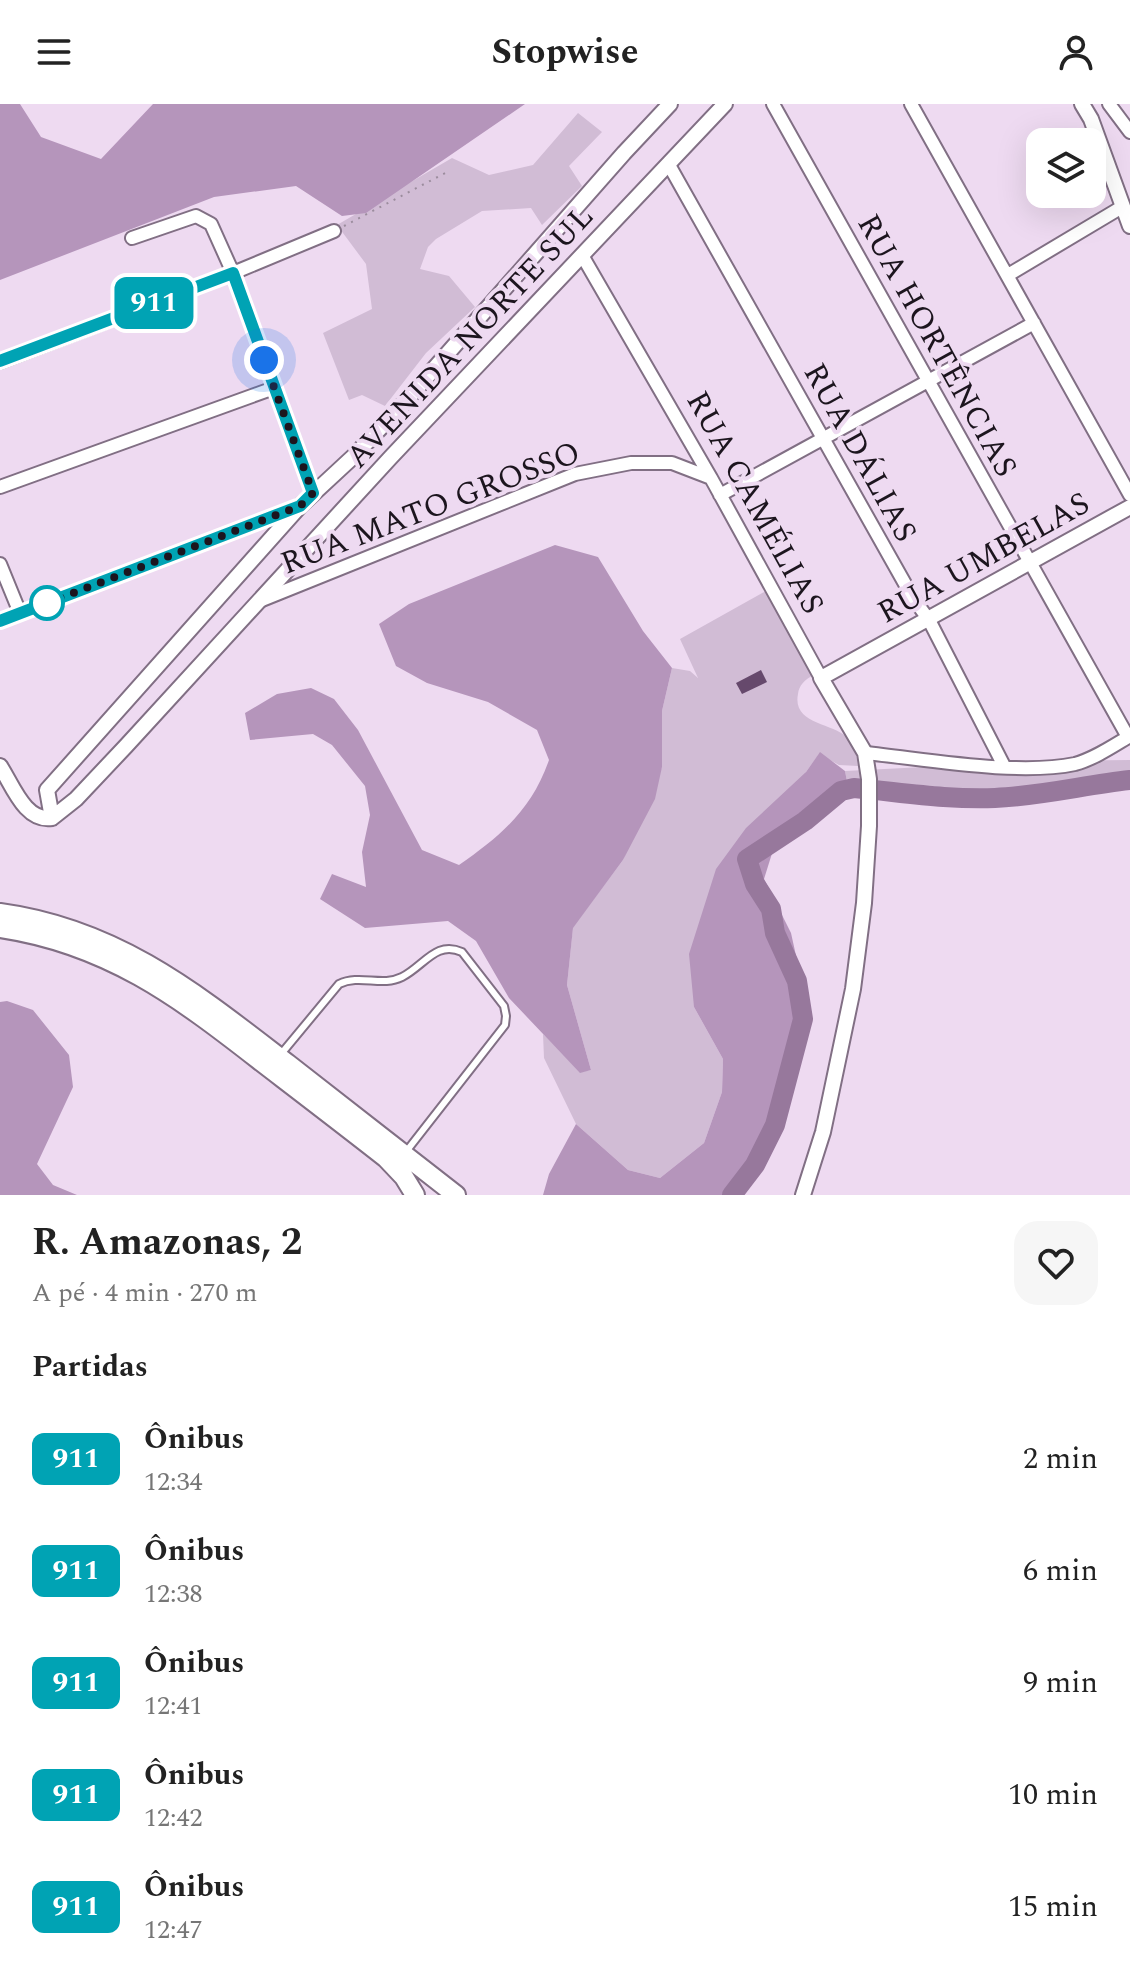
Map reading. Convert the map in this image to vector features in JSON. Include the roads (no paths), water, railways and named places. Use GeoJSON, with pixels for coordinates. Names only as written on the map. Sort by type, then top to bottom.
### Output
{"type":"FeatureCollection","features":[{"type":"Feature","properties":{"kind":"main road"},"geometry":{"type":"LineString","coordinates":[[0,913],[59,925],[131,954],[180,982],[456,1195]]}},
{"type":"Feature","properties":{"kind":"main road"},"geometry":{"type":"LineString","coordinates":[[0,928],[89,951],[155,983],[201,1014],[386,1158],[404,1177],[415,1195]]}},
{"type":"Feature","properties":{"kind":"street","name":"AVENIDA NORTE SUL"},"geometry":{"type":"LineString","coordinates":[[52,818],[47,790],[300,506],[355,455],[403,404],[670,104]]}},
{"type":"Feature","properties":{"kind":"street","name":"AVENIDA NORTE SUL"},"geometry":{"type":"LineString","coordinates":[[52,818],[86,789],[391,457],[725,104]]}},
{"type":"Feature","properties":{"kind":"street","name":"RUA HORTÊNCIAS"},"geometry":{"type":"LineString","coordinates":[[773,104],[1129,736]]}},
{"type":"Feature","properties":{"kind":"street"},"geometry":{"type":"LineString","coordinates":[[911,104],[1130,495]]}},
{"type":"Feature","properties":{"kind":"street"},"geometry":{"type":"LineString","coordinates":[[1082,104],[1091,119],[1130,226]]}},
{"type":"Feature","properties":{"kind":"street"},"geometry":{"type":"LineString","coordinates":[[1109,104],[1130,132]]}},
{"type":"Feature","properties":{"kind":"street","name":"RUA DÁLIAS"},"geometry":{"type":"LineString","coordinates":[[669,165],[913,598],[929,620],[1004,766]]}},
{"type":"Feature","properties":{"kind":"street"},"geometry":{"type":"LineString","coordinates":[[1008,275],[1122,207]]}},
{"type":"Feature","properties":{"kind":"street"},"geometry":{"type":"LineString","coordinates":[[132,238],[196,216],[211,224],[233,273],[313,493]]}},
{"type":"Feature","properties":{"kind":"street"},"geometry":{"type":"LineString","coordinates":[[0,362],[334,231]]}},
{"type":"Feature","properties":{"kind":"street","name":"RUA CAMÉLIAS"},"geometry":{"type":"LineString","coordinates":[[583,257],[865,753],[869,799],[864,903],[853,989],[823,1132],[803,1195]]}},
{"type":"Feature","properties":{"kind":"street"},"geometry":{"type":"LineString","coordinates":[[720,495],[1034,323]]}},
{"type":"Feature","properties":{"kind":"street"},"geometry":{"type":"LineString","coordinates":[[0,487],[274,388]]}},
{"type":"Feature","properties":{"kind":"street"},"geometry":{"type":"LineString","coordinates":[[391,457],[381,447],[380,440],[403,404]]}},
{"type":"Feature","properties":{"kind":"street"},"geometry":{"type":"LineString","coordinates":[[355,455],[367,456],[374,468],[357,495]]}},
{"type":"Feature","properties":{"kind":"street","name":"RUA MATO GROSSO"},"geometry":{"type":"LineString","coordinates":[[262,600],[575,474],[631,463],[672,463],[711,478]]}},
{"type":"Feature","properties":{"kind":"street"},"geometry":{"type":"LineString","coordinates":[[0,621],[300,506]]}},
{"type":"Feature","properties":{"kind":"street","name":"RUA UMBELAS"},"geometry":{"type":"LineString","coordinates":[[821,678],[1130,507]]}},
{"type":"Feature","properties":{"kind":"street"},"geometry":{"type":"LineString","coordinates":[[0,564],[20,613]]}},
{"type":"Feature","properties":{"kind":"street"},"geometry":{"type":"LineString","coordinates":[[865,753],[1004,766],[1050,767],[1077,763],[1129,736]]}},
{"type":"Feature","properties":{"kind":"street"},"geometry":{"type":"LineString","coordinates":[[0,766],[31,814],[41,820],[52,818]]}},
{"type":"Feature","properties":{"kind":"lane"},"geometry":{"type":"LineString","coordinates":[[278,1057],[339,984],[351,978],[391,980],[401,977],[443,948],[462,952],[504,1006],[505,1025],[404,1155]]}},
{"type":"Feature","properties":{"kind":"waterway"},"geometry":{"type":"LineString","coordinates":[[732,1195],[755,1165],[775,1125],[803,1019],[797,981],[775,933],[771,909],[755,884],[747,859],[805,821],[841,791],[854,788],[942,797],[995,798],[1130,780]]}}]}
